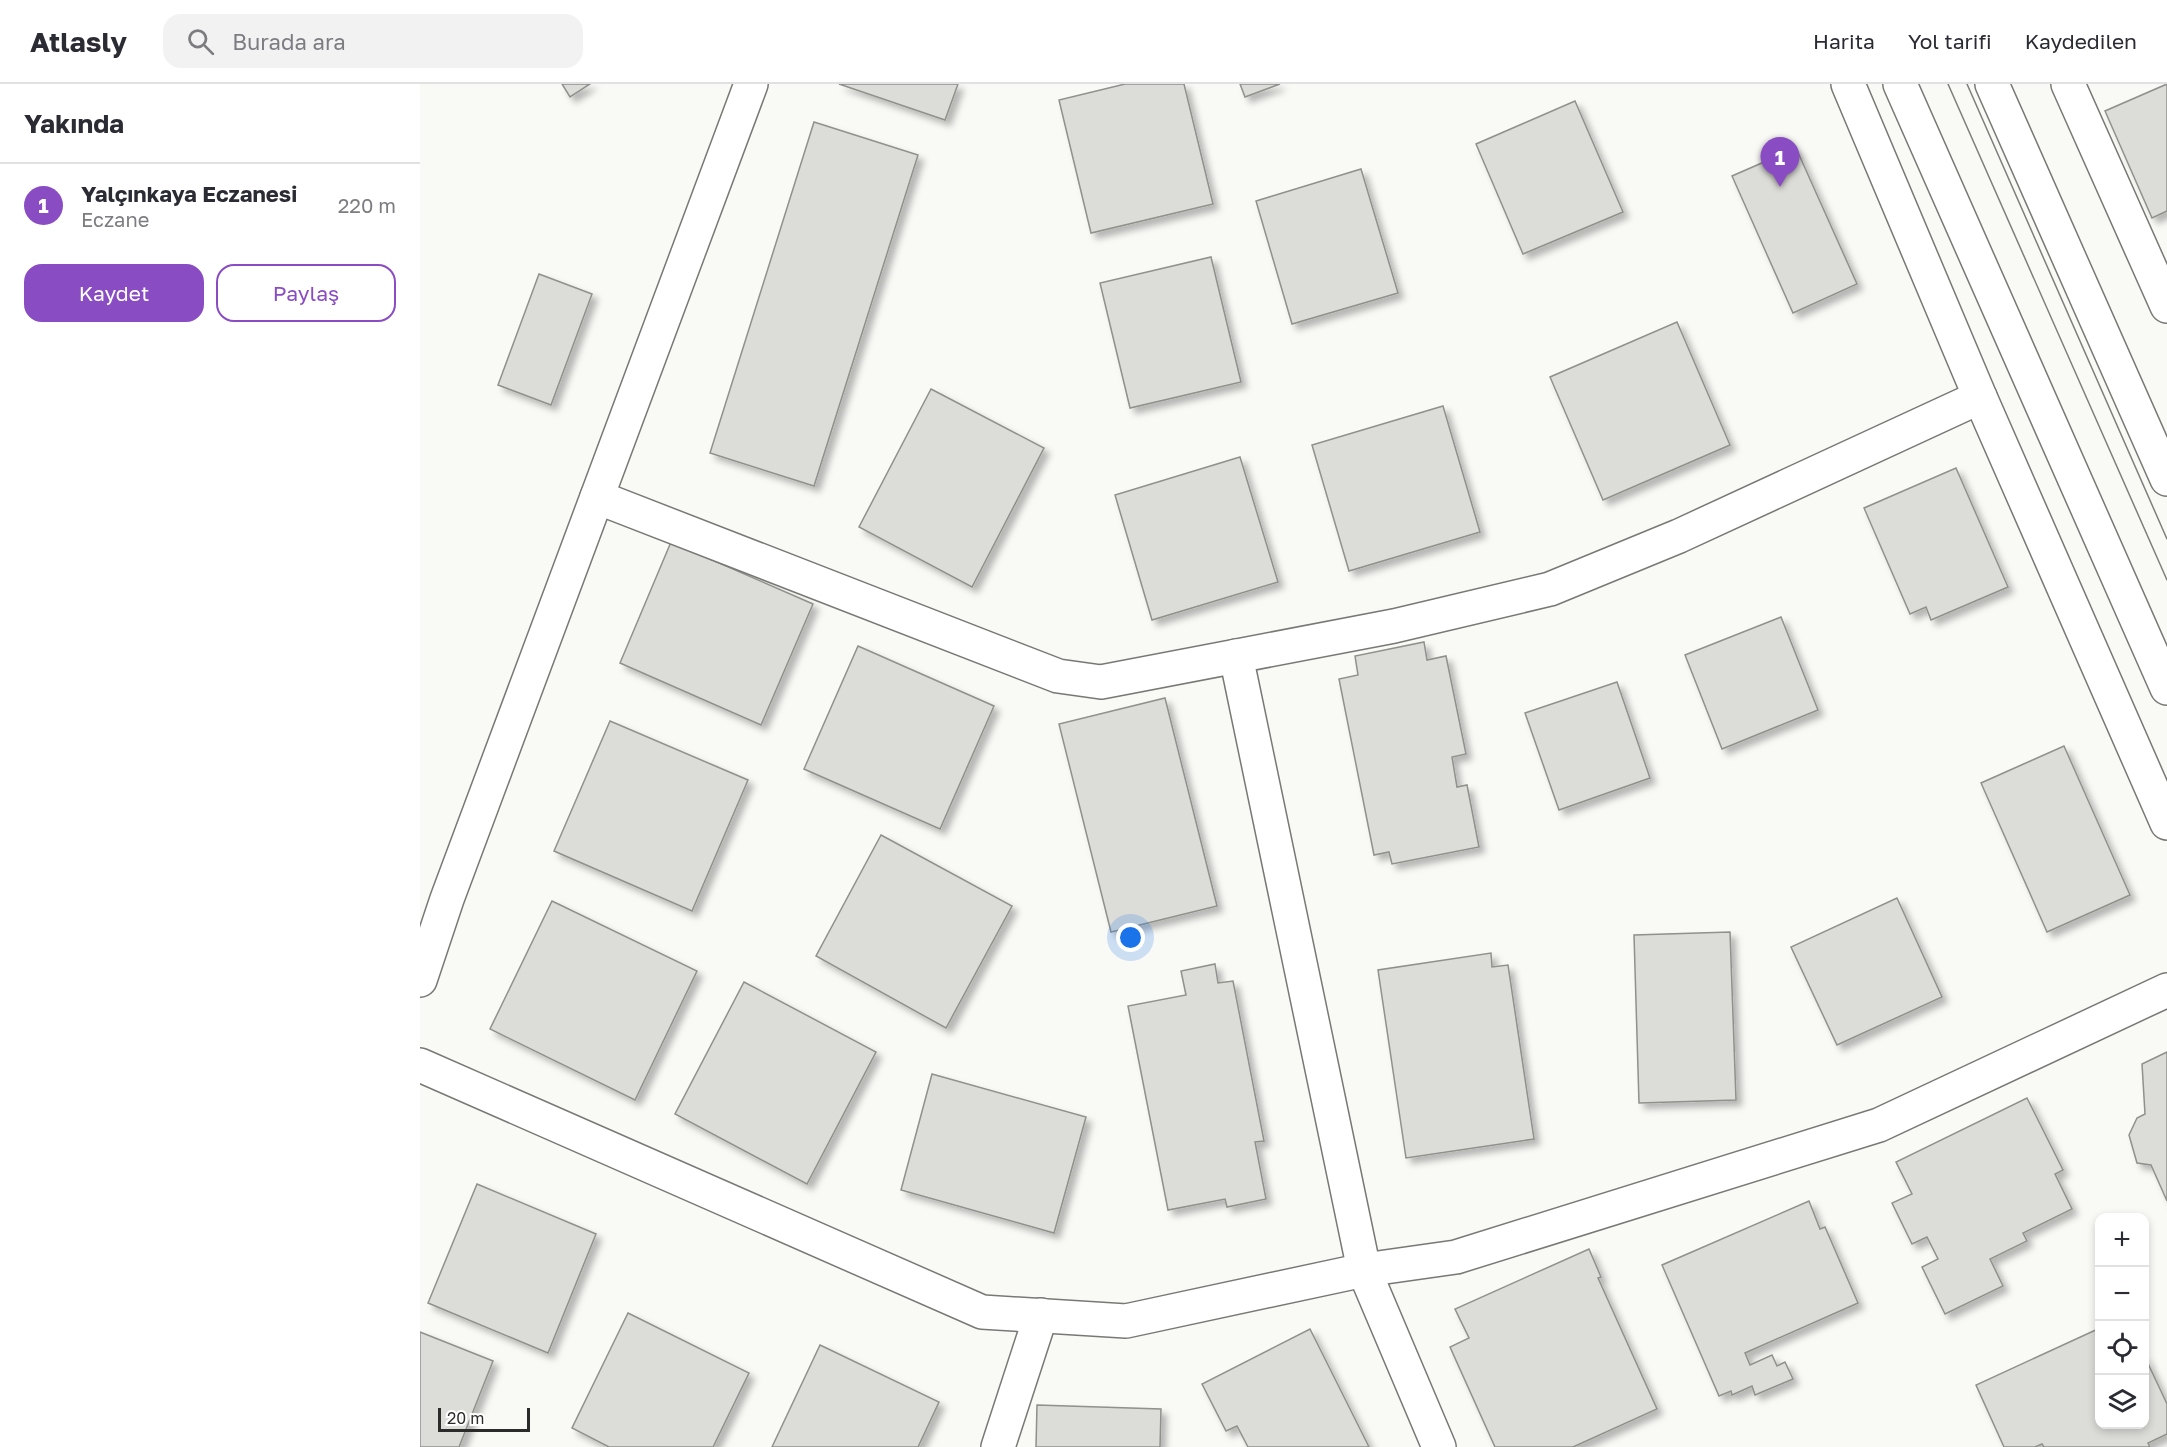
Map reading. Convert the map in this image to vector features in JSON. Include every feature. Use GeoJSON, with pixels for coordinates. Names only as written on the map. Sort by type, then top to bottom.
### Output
{"type":"FeatureCollection","features":[{"type":"Feature","properties":{"kind":"street"},"geometry":{"type":"LineString","coordinates":[[420,980],[447,899],[751,84]]}},
{"type":"Feature","properties":{"kind":"street"},"geometry":{"type":"LineString","coordinates":[[1848,84],[1980,397],[2167,823]]}},
{"type":"Feature","properties":{"kind":"street"},"geometry":{"type":"LineString","coordinates":[[1900,84],[2167,688]]}},
{"type":"Feature","properties":{"kind":"street"},"geometry":{"type":"LineString","coordinates":[[1992,84],[2167,479]]}},
{"type":"Feature","properties":{"kind":"street"},"geometry":{"type":"LineString","coordinates":[[2068,84],[2167,306]]}},
{"type":"Feature","properties":{"kind":"street"},"geometry":{"type":"LineString","coordinates":[[597,497],[1058,676],[1101,682],[1394,626],[1550,589],[1679,536],[1980,397]]}},
{"type":"Feature","properties":{"kind":"street"},"geometry":{"type":"LineString","coordinates":[[1236,656],[1364,1270],[1439,1447]]}},
{"type":"Feature","properties":{"kind":"street"},"geometry":{"type":"LineString","coordinates":[[420,1065],[982,1312],[1126,1321],[1364,1270],[1456,1257],[1879,1125],[2167,990]]}},
{"type":"Feature","properties":{"kind":"street"},"geometry":{"type":"LineString","coordinates":[[998,1447],[1041,1315]]}},
{"type":"Feature","properties":{"kind":"building"},"geometry":{"type":"Polygon","coordinates":[[[562,84],[590,84],[570,97],[562,84]]]}},
{"type":"Feature","properties":{"kind":"building"},"geometry":{"type":"Polygon","coordinates":[[[839,84],[958,84],[945,120],[839,84]]]}},
{"type":"Feature","properties":{"kind":"building"},"geometry":{"type":"Polygon","coordinates":[[[1125,84],[1184,84],[1213,204],[1091,233],[1059,100],[1125,84]]]}},
{"type":"Feature","properties":{"kind":"building"},"geometry":{"type":"Polygon","coordinates":[[[1240,84],[1280,84],[1245,97],[1240,84]]]}},
{"type":"Feature","properties":{"kind":"building"},"geometry":{"type":"Polygon","coordinates":[[[2167,84],[2167,211],[2152,218],[2105,111],[2167,84]]]}},
{"type":"Feature","properties":{"kind":"building"},"geometry":{"type":"Polygon","coordinates":[[[1575,101],[1623,212],[1523,254],[1476,144],[1575,101]]]}},
{"type":"Feature","properties":{"kind":"building"},"geometry":{"type":"Polygon","coordinates":[[[814,122],[918,155],[814,486],[710,453],[814,122]]]}},
{"type":"Feature","properties":{"kind":"building"},"geometry":{"type":"Polygon","coordinates":[[[1796,148],[1857,284],[1793,313],[1732,176],[1796,148]]]}},
{"type":"Feature","properties":{"kind":"building"},"geometry":{"type":"Polygon","coordinates":[[[1361,169],[1398,293],[1292,324],[1256,201],[1361,169]]]}},
{"type":"Feature","properties":{"kind":"building"},"geometry":{"type":"Polygon","coordinates":[[[1211,257],[1241,382],[1130,408],[1100,283],[1211,257]]]}},
{"type":"Feature","properties":{"kind":"building"},"geometry":{"type":"Polygon","coordinates":[[[539,274],[592,294],[551,405],[498,385],[539,274]]]}},
{"type":"Feature","properties":{"kind":"building"},"geometry":{"type":"Polygon","coordinates":[[[1677,322],[1730,445],[1603,500],[1550,377],[1677,322]]]}},
{"type":"Feature","properties":{"kind":"building"},"geometry":{"type":"Polygon","coordinates":[[[931,389],[1044,448],[972,587],[859,527],[931,389]]]}},
{"type":"Feature","properties":{"kind":"building"},"geometry":{"type":"Polygon","coordinates":[[[1443,406],[1480,532],[1349,571],[1312,445],[1443,406]]]}},
{"type":"Feature","properties":{"kind":"building"},"geometry":{"type":"Polygon","coordinates":[[[1240,457],[1278,582],[1152,620],[1115,495],[1240,457]]]}},
{"type":"Feature","properties":{"kind":"building"},"geometry":{"type":"Polygon","coordinates":[[[1956,468],[2008,587],[1931,620],[1926,607],[1910,614],[1864,508],[1956,468]]]}},
{"type":"Feature","properties":{"kind":"building"},"geometry":{"type":"Polygon","coordinates":[[[671,542],[813,604],[761,725],[620,663],[671,542]]]}},
{"type":"Feature","properties":{"kind":"building"},"geometry":{"type":"Polygon","coordinates":[[[1781,617],[1818,710],[1722,749],[1685,655],[1781,617]]]}},
{"type":"Feature","properties":{"kind":"building"},"geometry":{"type":"Polygon","coordinates":[[[1424,642],[1427,660],[1446,656],[1466,754],[1452,757],[1457,787],[1467,785],[1479,847],[1392,864],[1389,852],[1374,855],[1339,679],[1358,675],[1355,656],[1424,642]]]}},
{"type":"Feature","properties":{"kind":"building"},"geometry":{"type":"Polygon","coordinates":[[[858,646],[994,706],[940,829],[804,769],[858,646]]]}},
{"type":"Feature","properties":{"kind":"building"},"geometry":{"type":"Polygon","coordinates":[[[1617,682],[1650,778],[1559,810],[1525,713],[1617,682]]]}},
{"type":"Feature","properties":{"kind":"building"},"geometry":{"type":"Polygon","coordinates":[[[1165,698],[1217,906],[1111,932],[1059,724],[1165,698]]]}},
{"type":"Feature","properties":{"kind":"building"},"geometry":{"type":"Polygon","coordinates":[[[610,721],[748,780],[692,911],[554,851],[610,721]]]}},
{"type":"Feature","properties":{"kind":"building"},"geometry":{"type":"Polygon","coordinates":[[[2064,746],[2130,895],[2047,932],[1981,783],[2064,746]]]}},
{"type":"Feature","properties":{"kind":"building"},"geometry":{"type":"Polygon","coordinates":[[[881,835],[1012,906],[946,1028],[816,956],[881,835]]]}},
{"type":"Feature","properties":{"kind":"building"},"geometry":{"type":"Polygon","coordinates":[[[1897,898],[1942,997],[1837,1045],[1791,947],[1897,898]]]}},
{"type":"Feature","properties":{"kind":"building"},"geometry":{"type":"Polygon","coordinates":[[[552,901],[697,971],[635,1100],[490,1029],[552,901]]]}},
{"type":"Feature","properties":{"kind":"building"},"geometry":{"type":"Polygon","coordinates":[[[1730,932],[1736,1100],[1639,1103],[1634,935],[1730,932]]]}},
{"type":"Feature","properties":{"kind":"building"},"geometry":{"type":"Polygon","coordinates":[[[1491,953],[1492,967],[1508,965],[1534,1139],[1406,1158],[1378,970],[1491,953]]]}},
{"type":"Feature","properties":{"kind":"building"},"geometry":{"type":"Polygon","coordinates":[[[1215,964],[1218,983],[1233,981],[1264,1141],[1255,1142],[1266,1199],[1227,1207],[1225,1199],[1168,1210],[1128,1006],[1186,995],[1181,971],[1215,964]]]}},
{"type":"Feature","properties":{"kind":"building"},"geometry":{"type":"Polygon","coordinates":[[[744,982],[876,1052],[807,1184],[675,1114],[744,982]]]}},
{"type":"Feature","properties":{"kind":"building"},"geometry":{"type":"Polygon","coordinates":[[[2167,1052],[2167,1201],[2151,1165],[2137,1163],[2129,1135],[2137,1118],[2145,1114],[2142,1064],[2167,1052]]]}},
{"type":"Feature","properties":{"kind":"building"},"geometry":{"type":"Polygon","coordinates":[[[932,1074],[1086,1117],[1054,1233],[901,1190],[932,1074]]]}},
{"type":"Feature","properties":{"kind":"building"},"geometry":{"type":"Polygon","coordinates":[[[2027,1098],[2063,1170],[2055,1174],[2072,1209],[2023,1233],[2027,1241],[1990,1259],[2003,1286],[1945,1314],[1922,1267],[1938,1259],[1927,1237],[1912,1244],[1892,1203],[1912,1194],[1896,1162],[2027,1098]]]}},
{"type":"Feature","properties":{"kind":"building"},"geometry":{"type":"Polygon","coordinates":[[[477,1184],[596,1234],[548,1353],[428,1303],[477,1184]]]}},
{"type":"Feature","properties":{"kind":"building"},"geometry":{"type":"Polygon","coordinates":[[[1809,1201],[1820,1229],[1825,1227],[1858,1303],[1745,1353],[1750,1365],[1772,1355],[1777,1366],[1785,1362],[1793,1379],[1755,1395],[1752,1386],[1732,1395],[1731,1391],[1719,1396],[1662,1265],[1809,1201]]]}},
{"type":"Feature","properties":{"kind":"building"},"geometry":{"type":"Polygon","coordinates":[[[1589,1249],[1601,1277],[1598,1278],[1657,1409],[1573,1447],[1495,1447],[1450,1347],[1469,1338],[1455,1309],[1589,1249]]]}},
{"type":"Feature","properties":{"kind":"building"},"geometry":{"type":"Polygon","coordinates":[[[628,1313],[749,1373],[713,1447],[609,1447],[572,1428],[628,1313]]]}},
{"type":"Feature","properties":{"kind":"building"},"geometry":{"type":"Polygon","coordinates":[[[1310,1329],[1369,1447],[1248,1447],[1237,1426],[1226,1431],[1202,1384],[1310,1329]]]}},
{"type":"Feature","properties":{"kind":"building"},"geometry":{"type":"Polygon","coordinates":[[[2095,1330],[2095,1429],[2149,1429],[2149,1366],[2167,1404],[2167,1434],[2148,1443],[2150,1447],[2044,1447],[2042,1444],[2035,1447],[2004,1447],[1976,1385],[2095,1330]]]}},
{"type":"Feature","properties":{"kind":"building"},"geometry":{"type":"Polygon","coordinates":[[[420,1332],[493,1361],[459,1447],[420,1447],[420,1332]]]}},
{"type":"Feature","properties":{"kind":"building"},"geometry":{"type":"Polygon","coordinates":[[[820,1345],[939,1402],[918,1447],[772,1447],[820,1345]]]}},
{"type":"Feature","properties":{"kind":"building"},"geometry":{"type":"Polygon","coordinates":[[[1037,1405],[1161,1409],[1160,1447],[1036,1447],[1037,1405]]]}},
{"type":"Feature","properties":{"kind":"tram line"},"geometry":{"type":"LineString","coordinates":[[1948,84],[2167,580]]}},
{"type":"Feature","properties":{"kind":"tram line"},"geometry":{"type":"LineString","coordinates":[[1967,84],[2167,539]]}},
{"type":"Feature","properties":{"kind":"place","name":"Yalçınkaya Eczanesi"},"geometry":{"type":"Point","coordinates":[1780,187]}}]}
